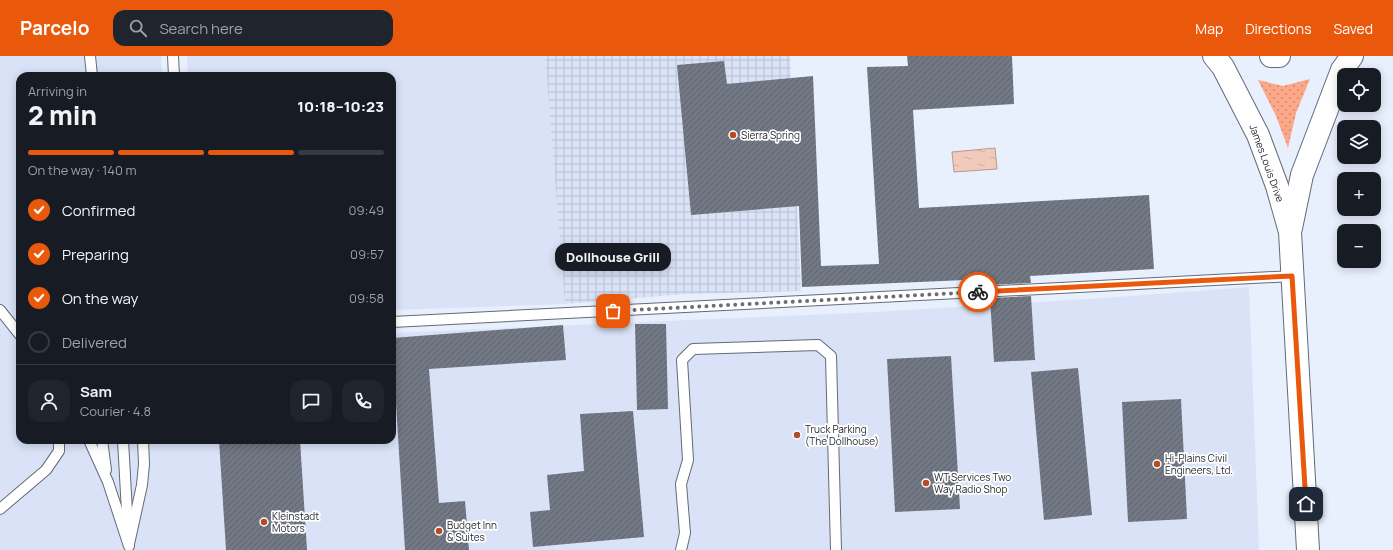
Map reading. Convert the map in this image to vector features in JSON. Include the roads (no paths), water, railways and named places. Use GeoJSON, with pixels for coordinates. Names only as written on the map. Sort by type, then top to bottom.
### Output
{"type":"FeatureCollection","features":[{"type":"Feature","properties":{"kind":"main road","name":"James Louis Drive"},"geometry":{"type":"LineString","coordinates":[[1214,56],[1223,66],[1258,135],[1277,186],[1290,232],[1308,550]]}},
{"type":"Feature","properties":{"kind":"main road"},"geometry":{"type":"LineString","coordinates":[[1272,56],[1279,56]]}},
{"type":"Feature","properties":{"kind":"main road","name":"James Louis Drive"},"geometry":{"type":"LineString","coordinates":[[1290,232],[1302,175],[1342,70],[1352,56]]}},
{"type":"Feature","properties":{"kind":"lane"},"geometry":{"type":"LineString","coordinates":[[90,56],[92,72]]}},
{"type":"Feature","properties":{"kind":"lane"},"geometry":{"type":"LineString","coordinates":[[173,56],[174,72]]}},
{"type":"Feature","properties":{"kind":"lane"},"geometry":{"type":"LineString","coordinates":[[396,322],[1292,276]]}},
{"type":"Feature","properties":{"kind":"lane"},"geometry":{"type":"LineString","coordinates":[[0,310],[16,330]]}},
{"type":"Feature","properties":{"kind":"lane"},"geometry":{"type":"LineString","coordinates":[[681,550],[685,533],[681,484],[688,460],[682,360],[693,348],[818,345],[831,356],[836,550]]}},
{"type":"Feature","properties":{"kind":"lane"},"geometry":{"type":"LineString","coordinates":[[0,509],[46,470],[59,451],[60,444]]}},
{"type":"Feature","properties":{"kind":"lane"},"geometry":{"type":"LineString","coordinates":[[91,444],[108,482],[129,548]]}},
{"type":"Feature","properties":{"kind":"lane"},"geometry":{"type":"LineString","coordinates":[[103,444],[108,482]]}},
{"type":"Feature","properties":{"kind":"lane"},"geometry":{"type":"LineString","coordinates":[[123,444],[129,548]]}},
{"type":"Feature","properties":{"kind":"lane"},"geometry":{"type":"LineString","coordinates":[[129,548],[142,486],[144,464],[143,444]]}},
{"type":"Feature","properties":{"kind":"water"},"geometry":{"type":"Polygon","coordinates":[[[995,148],[997,169],[954,172],[952,152],[995,148]]]}},
{"type":"Feature","properties":{"kind":"place","name":"Sierra Spring"},"geometry":{"type":"Point","coordinates":[733,135]}},
{"type":"Feature","properties":{"kind":"place","name":"Dollhouse Grill"},"geometry":{"type":"Point","coordinates":[613,311]}},
{"type":"Feature","properties":{"kind":"place","name":"Truck Parking (The Dollhouse)"},"geometry":{"type":"Point","coordinates":[797,435]}},
{"type":"Feature","properties":{"kind":"place","name":"Hi-Plains Civil Engineers, Ltd."},"geometry":{"type":"Point","coordinates":[1157,464]}},
{"type":"Feature","properties":{"kind":"place","name":"WT Services Two Way Radio Shop"},"geometry":{"type":"Point","coordinates":[926,483]}},
{"type":"Feature","properties":{"kind":"place","name":"Kleinstadt Motors"},"geometry":{"type":"Point","coordinates":[264,522]}},
{"type":"Feature","properties":{"kind":"place","name":"Budget Inn & Suites"},"geometry":{"type":"Point","coordinates":[439,531]}}]}
